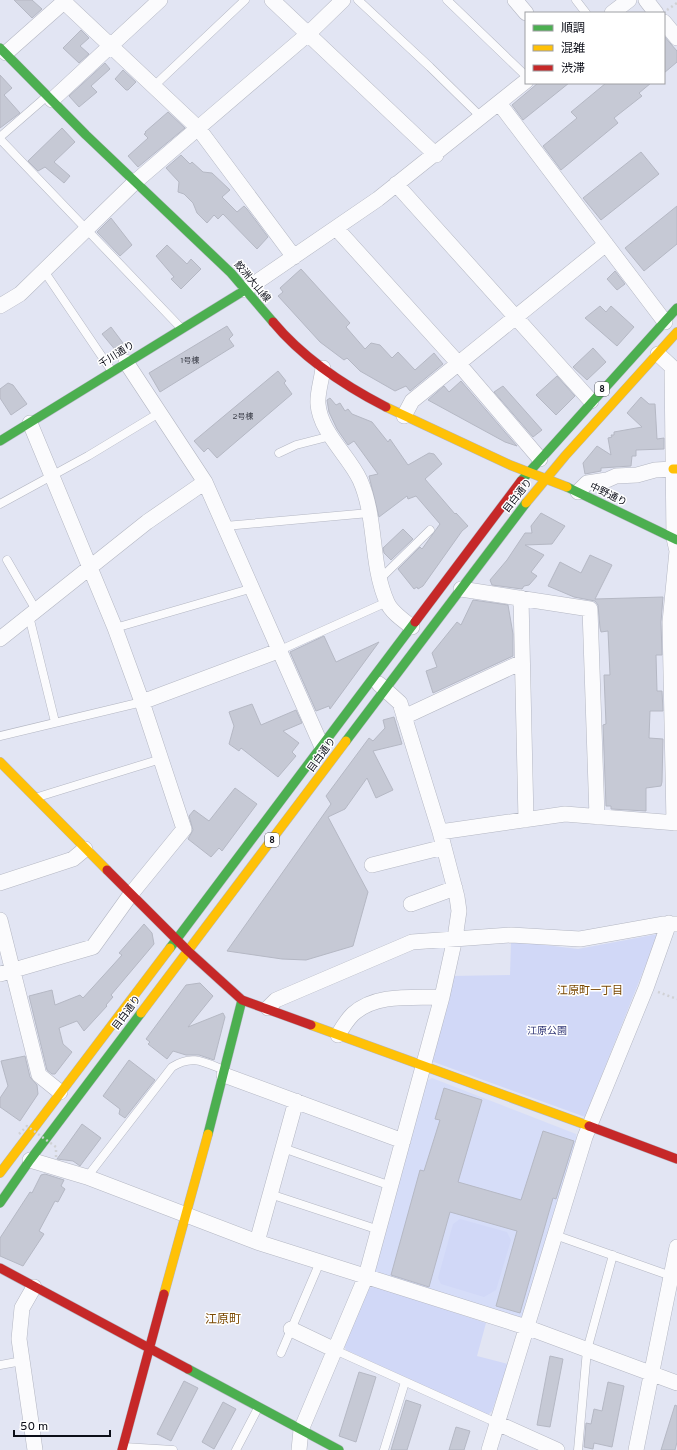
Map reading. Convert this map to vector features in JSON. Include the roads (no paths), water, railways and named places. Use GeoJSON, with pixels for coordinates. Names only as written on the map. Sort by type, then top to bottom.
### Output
{"type":"FeatureCollection","features":[{"type":"Feature","properties":{"kind":"main road","name":"鮫洲大山線"},"geometry":{"type":"LineString","coordinates":[[2,53],[50,97],[134,182],[218,260],[282,333],[323,368],[363,395],[404,416],[528,472]]}},
{"type":"Feature","properties":{"kind":"main road","name":"千川通り"},"geometry":{"type":"LineString","coordinates":[[0,440],[245,290]]}},
{"type":"Feature","properties":{"kind":"main road","name":"目白通り"},"geometry":{"type":"LineString","coordinates":[[0,1173],[6,1152],[60,1092],[322,747],[528,472],[677,308]]}},
{"type":"Feature","properties":{"kind":"main road","name":"目白通り"},"geometry":{"type":"LineString","coordinates":[[0,1203],[30,1160],[546,478],[677,332]]}},
{"type":"Feature","properties":{"kind":"main road","name":"中野通り"},"geometry":{"type":"LineString","coordinates":[[528,472],[578,492],[676,539]]}},
{"type":"Feature","properties":{"kind":"main road"},"geometry":{"type":"LineString","coordinates":[[0,762],[130,894],[188,951],[242,1000],[268,1008],[338,1035],[424,1065],[677,1159]]}},
{"type":"Feature","properties":{"kind":"main road"},"geometry":{"type":"LineString","coordinates":[[122,1448],[225,1073],[242,1000]]}},
{"type":"Feature","properties":{"kind":"main road"},"geometry":{"type":"LineString","coordinates":[[0,1268],[339,1450]]}},
{"type":"Feature","properties":{"kind":"street"},"geometry":{"type":"LineString","coordinates":[[50,97],[160,0]]}},
{"type":"Feature","properties":{"kind":"street"},"geometry":{"type":"LineString","coordinates":[[272,0],[436,155]]}},
{"type":"Feature","properties":{"kind":"street"},"geometry":{"type":"LineString","coordinates":[[0,306],[20,294],[134,182],[308,34],[343,0]]}},
{"type":"Feature","properties":{"kind":"street"},"geometry":{"type":"LineString","coordinates":[[515,0],[525,12]]}},
{"type":"Feature","properties":{"kind":"street"},"geometry":{"type":"LineString","coordinates":[[613,12],[629,0]]}},
{"type":"Feature","properties":{"kind":"street"},"geometry":{"type":"LineString","coordinates":[[646,0],[655,12]]}},
{"type":"Feature","properties":{"kind":"street"},"geometry":{"type":"LineString","coordinates":[[2,53],[64,1],[198,128],[294,257]]}},
{"type":"Feature","properties":{"kind":"street"},"geometry":{"type":"LineString","coordinates":[[665,23],[677,38]]}},
{"type":"Feature","properties":{"kind":"street"},"geometry":{"type":"LineString","coordinates":[[245,290],[336,228],[436,155],[525,82]]}},
{"type":"Feature","properties":{"kind":"street"},"geometry":{"type":"LineString","coordinates":[[499,103],[665,322]]}},
{"type":"Feature","properties":{"kind":"street"},"geometry":{"type":"LineString","coordinates":[[396,184],[591,401]]}},
{"type":"Feature","properties":{"kind":"street"},"geometry":{"type":"LineString","coordinates":[[336,228],[458,363],[540,459]]}},
{"type":"Feature","properties":{"kind":"street"},"geometry":{"type":"LineString","coordinates":[[404,416],[412,401],[606,244]]}},
{"type":"Feature","properties":{"kind":"street"},"geometry":{"type":"LineString","coordinates":[[440,832],[565,814],[675,823],[670,622],[677,551],[674,367],[658,354]]}},
{"type":"Feature","properties":{"kind":"street"},"geometry":{"type":"LineString","coordinates":[[126,362],[205,482],[253,588],[278,651],[322,747]]}},
{"type":"Feature","properties":{"kind":"street"},"geometry":{"type":"LineString","coordinates":[[323,368],[318,404],[326,428],[359,479],[365,494],[380,579],[387,602],[398,616],[412,627]]}},
{"type":"Feature","properties":{"kind":"street"},"geometry":{"type":"LineString","coordinates":[[7,973],[93,947],[130,894],[184,829],[142,702],[115,628],[91,566],[30,423]]}},
{"type":"Feature","properties":{"kind":"street"},"geometry":{"type":"LineString","coordinates":[[578,492],[587,483],[607,480],[616,476],[637,475],[654,470],[675,469]]}},
{"type":"Feature","properties":{"kind":"street"},"geometry":{"type":"LineString","coordinates":[[0,639],[147,522],[205,482]]}},
{"type":"Feature","properties":{"kind":"street"},"geometry":{"type":"LineString","coordinates":[[462,589],[590,609],[597,817]]}},
{"type":"Feature","properties":{"kind":"street"},"geometry":{"type":"LineString","coordinates":[[521,598],[526,820]]}},
{"type":"Feature","properties":{"kind":"street"},"geometry":{"type":"LineString","coordinates":[[142,702],[278,651]]}},
{"type":"Feature","properties":{"kind":"street"},"geometry":{"type":"LineString","coordinates":[[404,717],[522,662]]}},
{"type":"Feature","properties":{"kind":"street"},"geometry":{"type":"LineString","coordinates":[[299,1450],[301,1430],[366,1276],[442,997],[455,938],[459,911],[455,888],[440,832],[400,703],[373,679]]}},
{"type":"Feature","properties":{"kind":"street"},"geometry":{"type":"LineString","coordinates":[[372,865],[444,847]]}},
{"type":"Feature","properties":{"kind":"street"},"geometry":{"type":"LineString","coordinates":[[0,883],[73,860],[85,849]]}},
{"type":"Feature","properties":{"kind":"street"},"geometry":{"type":"LineString","coordinates":[[411,904],[455,888]]}},
{"type":"Feature","properties":{"kind":"street"},"geometry":{"type":"LineString","coordinates":[[0,920],[7,973],[38,1076],[60,1092]]}},
{"type":"Feature","properties":{"kind":"street"},"geometry":{"type":"LineString","coordinates":[[268,1008],[276,1000],[412,942],[511,935],[580,939],[673,924]]}},
{"type":"Feature","properties":{"kind":"street"},"geometry":{"type":"LineString","coordinates":[[489,1450],[554,1235],[589,1127],[673,924]]}},
{"type":"Feature","properties":{"kind":"street"},"geometry":{"type":"LineString","coordinates":[[338,1035],[352,1015],[364,1005],[381,999],[442,997]]}},
{"type":"Feature","properties":{"kind":"street"},"geometry":{"type":"LineString","coordinates":[[225,1073],[403,1141]]}},
{"type":"Feature","properties":{"kind":"street"},"geometry":{"type":"LineString","coordinates":[[257,1242],[296,1101]]}},
{"type":"Feature","properties":{"kind":"street"},"geometry":{"type":"LineString","coordinates":[[30,1160],[87,1177],[257,1242],[526,1327],[677,1383]]}},
{"type":"Feature","properties":{"kind":"street"},"geometry":{"type":"LineString","coordinates":[[636,1450],[677,1247]]}},
{"type":"Feature","properties":{"kind":"street"},"geometry":{"type":"LineString","coordinates":[[34,1287],[22,1308],[19,1340],[35,1450]]}},
{"type":"Feature","properties":{"kind":"street"},"geometry":{"type":"LineString","coordinates":[[291,1329],[335,1350]]}},
{"type":"Feature","properties":{"kind":"street"},"geometry":{"type":"LineString","coordinates":[[497,1423],[557,1450]]}},
{"type":"Feature","properties":{"kind":"lane"},"geometry":{"type":"LineString","coordinates":[[154,86],[245,0]]}},
{"type":"Feature","properties":{"kind":"lane"},"geometry":{"type":"LineString","coordinates":[[358,0],[430,67],[481,118]]}},
{"type":"Feature","properties":{"kind":"lane"},"geometry":{"type":"LineString","coordinates":[[447,0],[525,75]]}},
{"type":"Feature","properties":{"kind":"lane"},"geometry":{"type":"LineString","coordinates":[[576,0],[585,12]]}},
{"type":"Feature","properties":{"kind":"lane"},"geometry":{"type":"LineString","coordinates":[[50,97],[0,138],[182,329]]}},
{"type":"Feature","properties":{"kind":"lane"},"geometry":{"type":"LineString","coordinates":[[44,271],[112,371]]}},
{"type":"Feature","properties":{"kind":"lane"},"geometry":{"type":"LineString","coordinates":[[0,504],[52,476],[159,413]]}},
{"type":"Feature","properties":{"kind":"lane"},"geometry":{"type":"LineString","coordinates":[[279,453],[296,446],[331,436]]}},
{"type":"Feature","properties":{"kind":"lane"},"geometry":{"type":"LineString","coordinates":[[225,526],[369,513]]}},
{"type":"Feature","properties":{"kind":"lane"},"geometry":{"type":"LineString","coordinates":[[380,579],[430,530]]}},
{"type":"Feature","properties":{"kind":"lane"},"geometry":{"type":"LineString","coordinates":[[7,560],[32,613],[55,722]]}},
{"type":"Feature","properties":{"kind":"lane"},"geometry":{"type":"LineString","coordinates":[[115,628],[253,588]]}},
{"type":"Feature","properties":{"kind":"lane"},"geometry":{"type":"LineString","coordinates":[[278,651],[387,602]]}},
{"type":"Feature","properties":{"kind":"lane"},"geometry":{"type":"LineString","coordinates":[[0,736],[142,702]]}},
{"type":"Feature","properties":{"kind":"lane"},"geometry":{"type":"LineString","coordinates":[[36,798],[161,759]]}},
{"type":"Feature","properties":{"kind":"lane"},"geometry":{"type":"LineString","coordinates":[[87,1177],[172,1067],[181,1060],[191,1059],[225,1073]]}},
{"type":"Feature","properties":{"kind":"lane"},"geometry":{"type":"LineString","coordinates":[[283,1148],[391,1186]]}},
{"type":"Feature","properties":{"kind":"lane"},"geometry":{"type":"LineString","coordinates":[[270,1194],[379,1230]]}},
{"type":"Feature","properties":{"kind":"lane"},"geometry":{"type":"LineString","coordinates":[[554,1235],[671,1276]]}},
{"type":"Feature","properties":{"kind":"lane"},"geometry":{"type":"LineString","coordinates":[[578,1450],[587,1350],[613,1255]]}},
{"type":"Feature","properties":{"kind":"lane"},"geometry":{"type":"LineString","coordinates":[[281,1353],[320,1262]]}},
{"type":"Feature","properties":{"kind":"lane"},"geometry":{"type":"LineString","coordinates":[[335,1350],[497,1423]]}},
{"type":"Feature","properties":{"kind":"lane"},"geometry":{"type":"LineString","coordinates":[[0,1365],[22,1361]]}},
{"type":"Feature","properties":{"kind":"lane"},"geometry":{"type":"LineString","coordinates":[[384,1450],[405,1382]]}},
{"type":"Feature","properties":{"kind":"lane"},"geometry":{"type":"LineString","coordinates":[[236,1450],[259,1407]]}},
{"type":"Feature","properties":{"kind":"lane"},"geometry":{"type":"LineString","coordinates":[[122,1448],[172,1450]]}},
{"type":"Feature","properties":{"kind":"district","name":"江原町一丁目"},"geometry":{"type":"Point","coordinates":[590,991]}},
{"type":"Feature","properties":{"kind":"district","name":"江原町"},"geometry":{"type":"Point","coordinates":[223,1320]}},
{"type":"Feature","properties":{"kind":"park label","name":"江原公園"},"geometry":{"type":"Point","coordinates":[547,1031]}}]}
